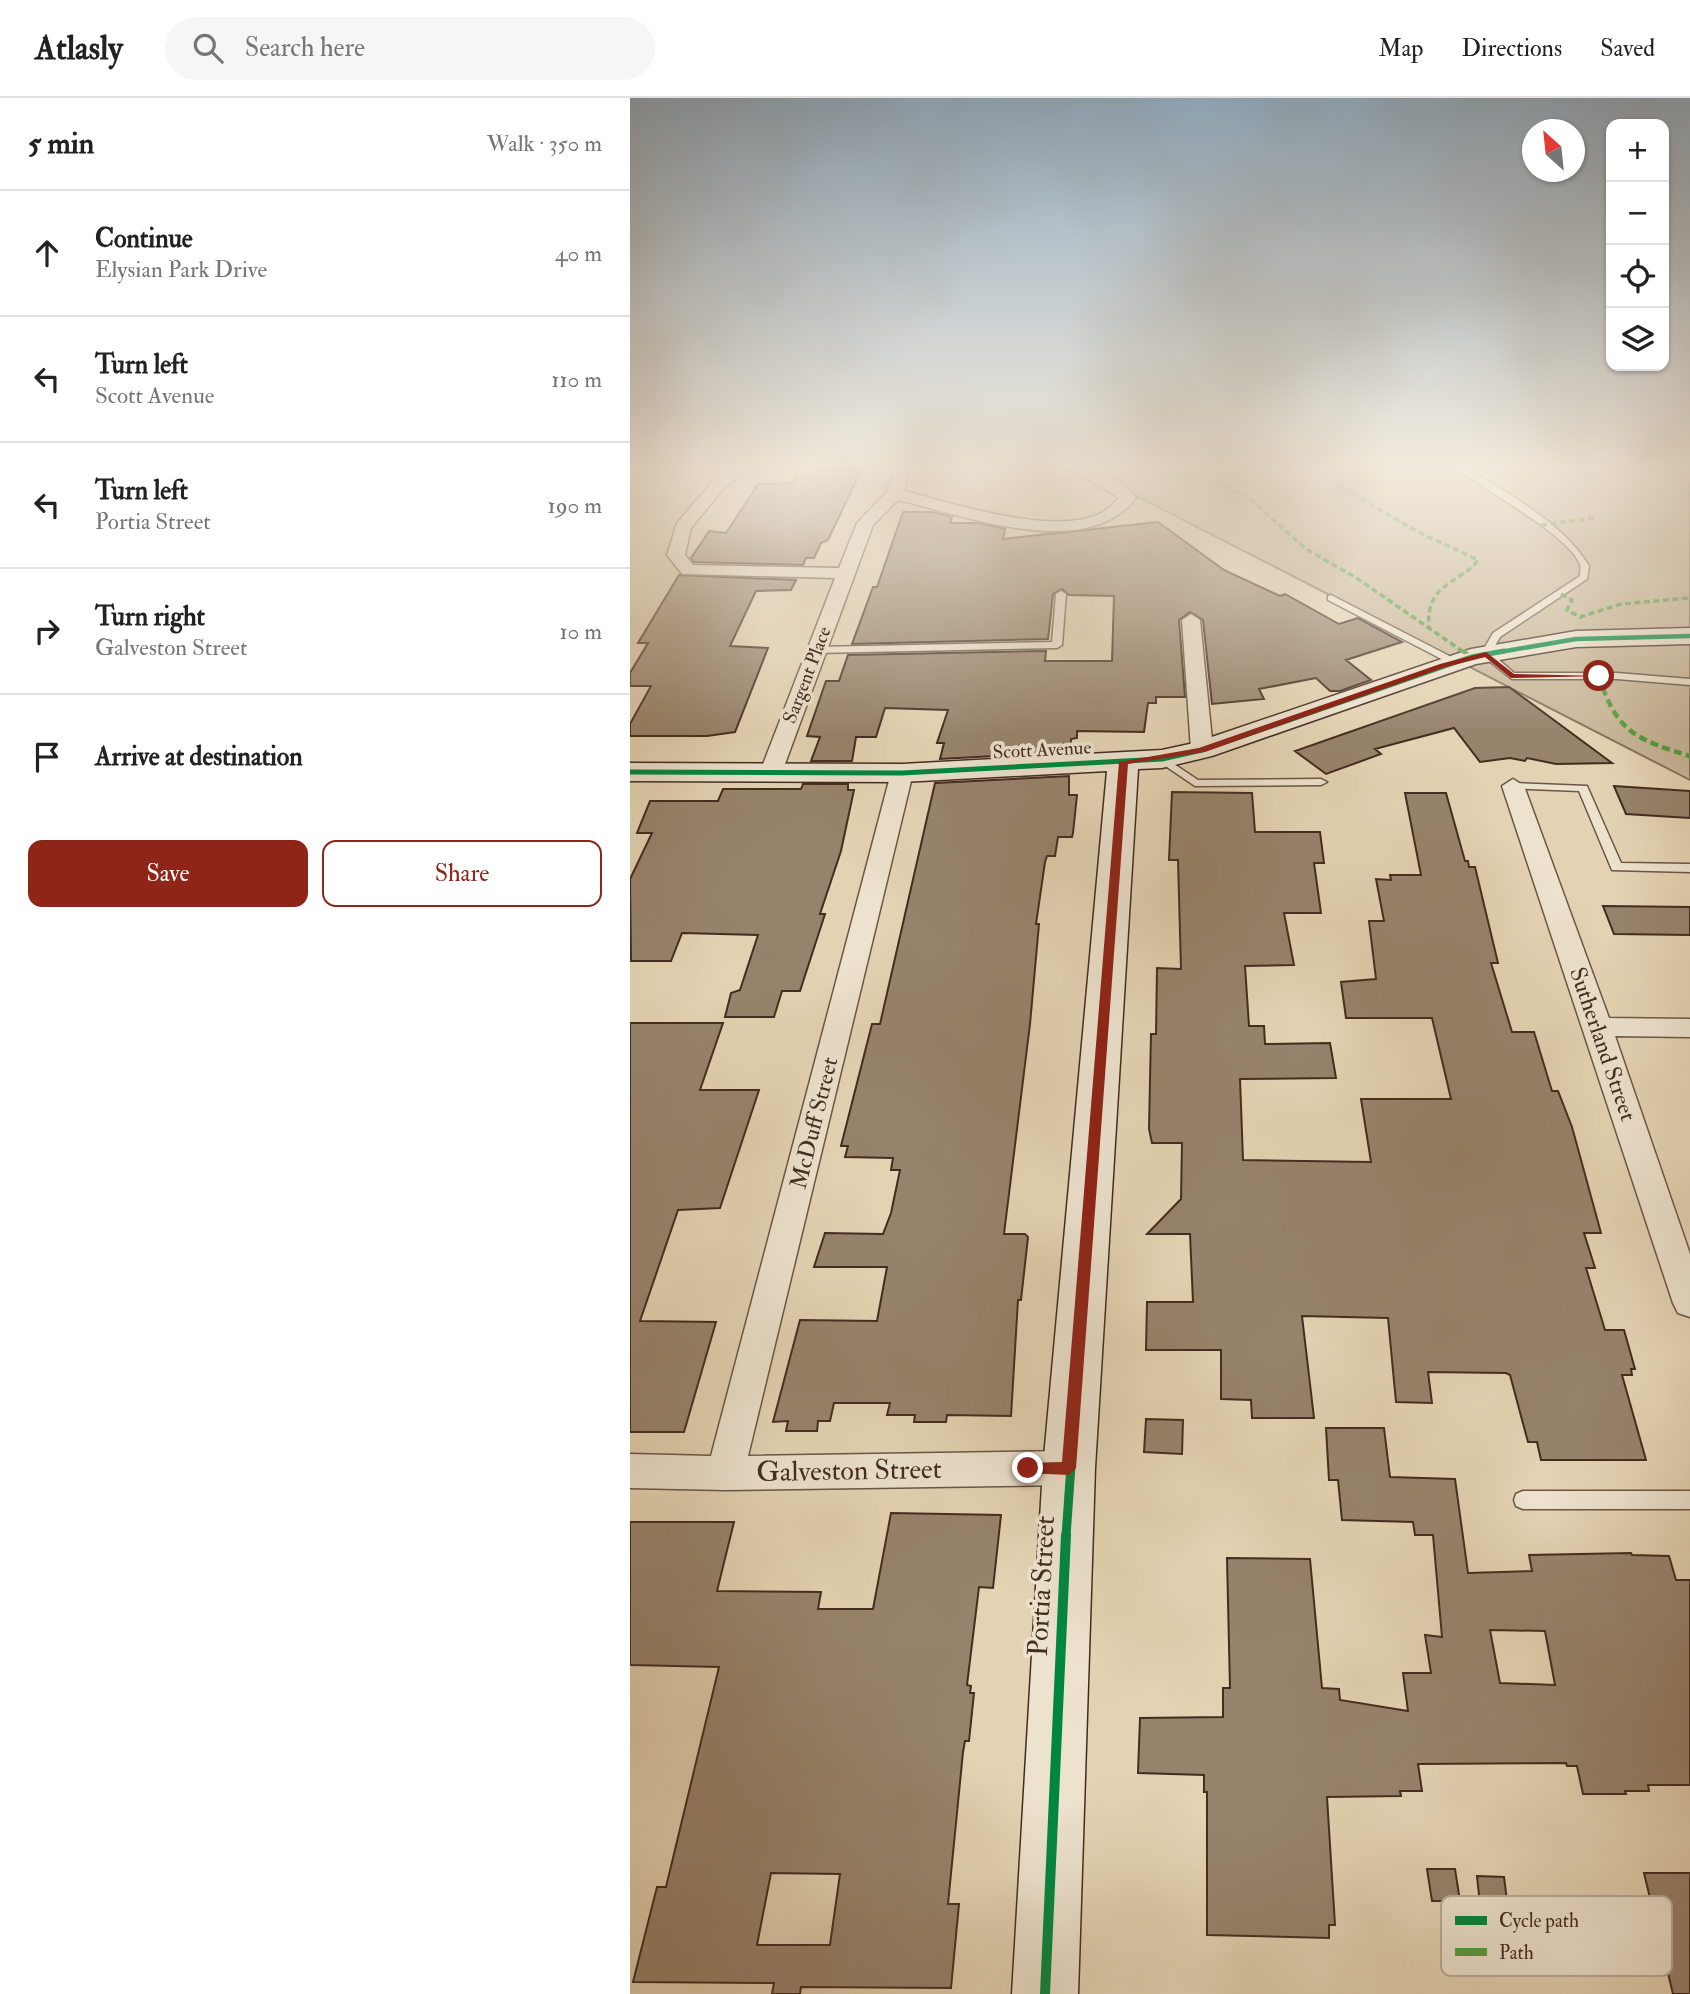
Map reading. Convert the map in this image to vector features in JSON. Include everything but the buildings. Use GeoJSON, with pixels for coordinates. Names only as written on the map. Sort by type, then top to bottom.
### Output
{"type":"FeatureCollection","features":[{"type":"Feature","properties":{"kind":"street"},"geometry":{"type":"LineString","coordinates":[[679,558],[688,570],[846,573]]}},
{"type":"Feature","properties":{"kind":"street","name":"Sargent Place"},"geometry":{"type":"LineString","coordinates":[[771,772],[851,558]]}},
{"type":"Feature","properties":{"kind":"street"},"geometry":{"type":"LineString","coordinates":[[1191,620],[1202,750]]}},
{"type":"Feature","properties":{"kind":"street","name":"Scott Avenue"},"geometry":{"type":"LineString","coordinates":[[630,772],[902,773],[1142,760],[1202,750],[1454,662],[1486,654],[1576,639],[1690,636]]}},
{"type":"Feature","properties":{"kind":"street","name":"Portia Street"},"geometry":{"type":"LineString","coordinates":[[1045,1994],[1069,1468],[1142,760]]}},
{"type":"Feature","properties":{"kind":"street","name":"McDuff Street"},"geometry":{"type":"LineString","coordinates":[[725,1473],[902,773]]}},
{"type":"Feature","properties":{"kind":"street","name":"Sutherland Street"},"geometry":{"type":"LineString","coordinates":[[1513,786],[1598,1027],[1690,1303]]}},
{"type":"Feature","properties":{"kind":"street"},"geometry":{"type":"LineString","coordinates":[[1598,1027],[1690,1028]]}},
{"type":"Feature","properties":{"kind":"street","name":"Galveston Street"},"geometry":{"type":"LineString","coordinates":[[630,1471],[725,1473],[1069,1468]]}},
{"type":"Feature","properties":{"kind":"lane"},"geometry":{"type":"LineString","coordinates":[[1579,558],[1585,566],[1584,577],[1496,635],[1486,654],[1511,676],[1617,676],[1690,682]]}},
{"type":"Feature","properties":{"kind":"lane"},"geometry":{"type":"LineString","coordinates":[[817,650],[1057,645],[1061,594]]}},
{"type":"Feature","properties":{"kind":"lane"},"geometry":{"type":"LineString","coordinates":[[1331,598],[1454,662]]}},
{"type":"Feature","properties":{"kind":"lane"},"geometry":{"type":"LineString","coordinates":[[1142,760],[1195,782],[1321,782]]}},
{"type":"Feature","properties":{"kind":"lane"},"geometry":{"type":"LineString","coordinates":[[1513,786],[1583,788],[1616,867],[1690,869]]}},
{"type":"Feature","properties":{"kind":"lane"},"geometry":{"type":"LineString","coordinates":[[1523,1500],[1690,1500]]}},
{"type":"Feature","properties":{"kind":"shaded area"},"geometry":{"type":"Polygon","coordinates":[[[1258,558],[1690,558],[1690,780],[1258,558]]]}},
{"type":"Feature","properties":{"kind":"marked path"},"geometry":{"type":"LineString","coordinates":[[1323,558],[1355,577],[1471,657]]}},
{"type":"Feature","properties":{"kind":"marked path"},"geometry":{"type":"LineString","coordinates":[[1429,626],[1430,614],[1439,592],[1452,578],[1470,569],[1478,560],[1475,558]]}},
{"type":"Feature","properties":{"kind":"marked path"},"geometry":{"type":"LineString","coordinates":[[1561,594],[1572,600],[1567,610],[1580,617],[1621,604],[1690,598]]}},
{"type":"Feature","properties":{"kind":"marked path"},"geometry":{"type":"LineString","coordinates":[[1599,676],[1612,712],[1631,733],[1642,740],[1690,756]]}},
{"type":"Feature","properties":{"kind":"cycle path"},"geometry":{"type":"LineString","coordinates":[[630,772],[902,773],[1162,759],[1202,750],[1471,657],[1576,639],[1690,636]]}},
{"type":"Feature","properties":{"kind":"cycle path"},"geometry":{"type":"LineString","coordinates":[[1045,1994],[1069,1468],[1123,762]]}},
{"type":"Feature","properties":{"kind":"route"},"geometry":{"type":"LineString","coordinates":[[1028,1468],[1069,1468],[1123,762],[1162,759],[1202,750],[1443,666],[1486,654],[1511,676],[1599,676]]}}]}
